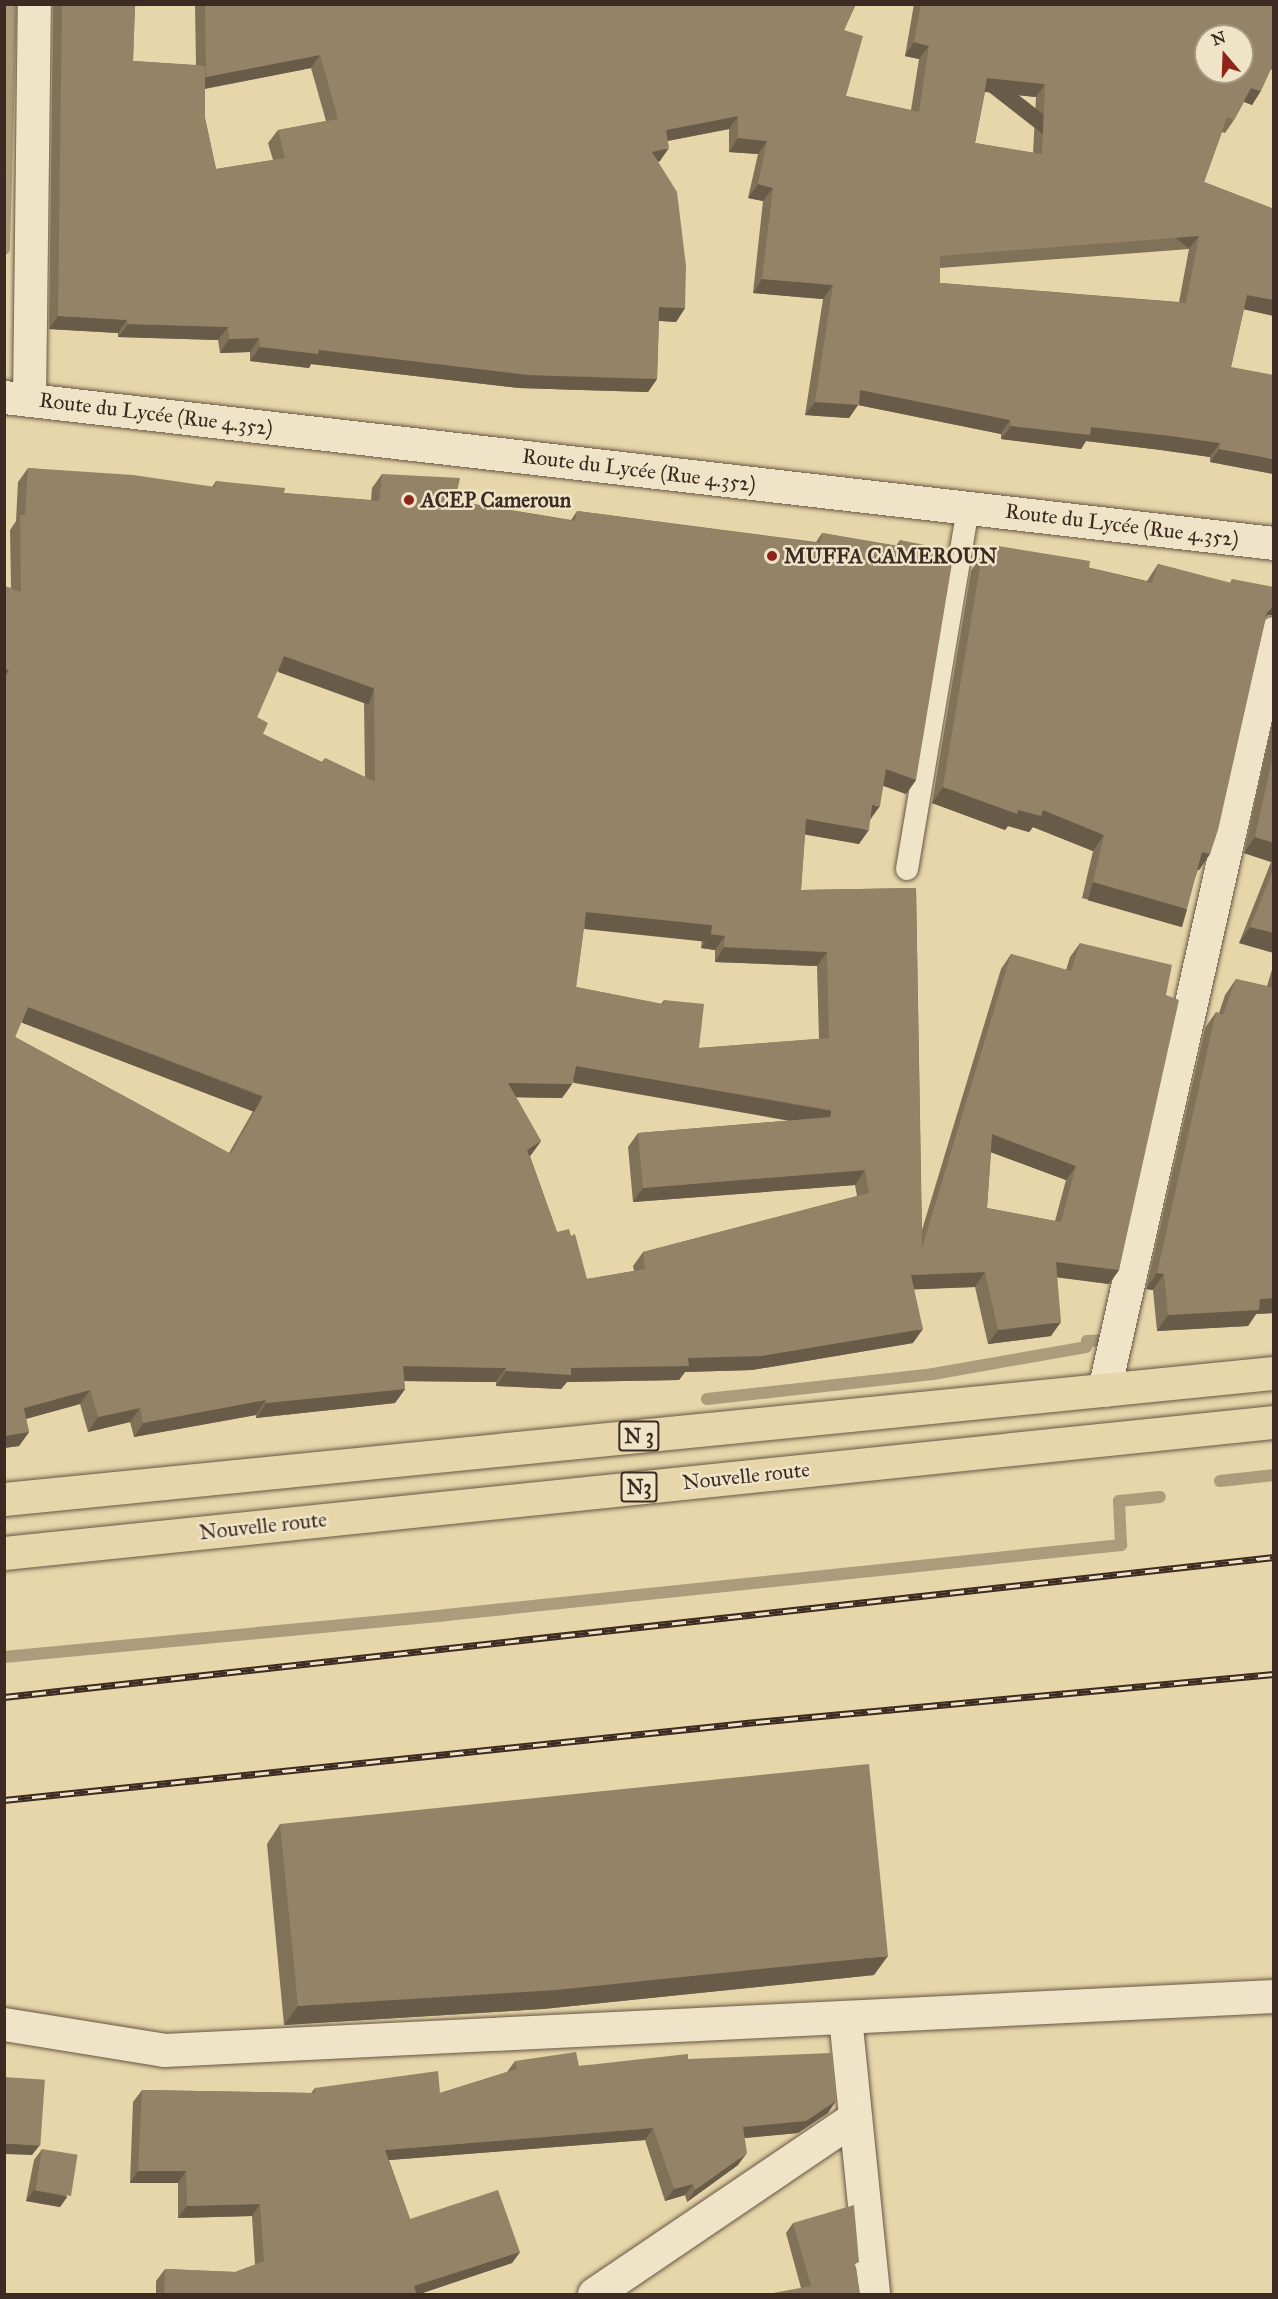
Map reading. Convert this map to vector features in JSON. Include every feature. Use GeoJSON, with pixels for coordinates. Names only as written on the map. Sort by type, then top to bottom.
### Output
{"type":"FeatureCollection","features":[{"type":"Feature","properties":{"kind":"highway","name":"N 3"},"geometry":{"type":"LineString","coordinates":[[4,1499],[1274,1373]]}},
{"type":"Feature","properties":{"kind":"highway","name":"Nouvelle route"},"geometry":{"type":"LineString","coordinates":[[4,1553],[1274,1422]]}},
{"type":"Feature","properties":{"kind":"street"},"geometry":{"type":"LineString","coordinates":[[17,398],[34,4]]}},
{"type":"Feature","properties":{"kind":"street","name":"Route du Lycée (Rue 4.352)"},"geometry":{"type":"LineString","coordinates":[[17,398],[1274,543]]}},
{"type":"Feature","properties":{"kind":"street"},"geometry":{"type":"LineString","coordinates":[[1104,1390],[1274,633]]}},
{"type":"Feature","properties":{"kind":"street"},"geometry":{"type":"LineString","coordinates":[[4,2024],[164,2050],[1274,1996]]}},
{"type":"Feature","properties":{"kind":"street"},"geometry":{"type":"LineString","coordinates":[[844,2017],[873,2295]]}},
{"type":"Feature","properties":{"kind":"street"},"geometry":{"type":"LineString","coordinates":[[594,2295],[855,2117]]}},
{"type":"Feature","properties":{"kind":"lane"},"geometry":{"type":"LineString","coordinates":[[907,869],[968,507]]}},
{"type":"Feature","properties":{"kind":"building"},"geometry":{"type":"Polygon","coordinates":[[[62,4],[135,4],[133,61],[205,66],[205,118],[216,169],[285,158],[278,130],[338,119],[320,55],[206,77],[205,4],[856,4],[844,30],[863,36],[846,96],[919,112],[929,46],[914,42],[921,4],[1274,4],[1274,62],[1261,91],[1251,88],[1234,120],[1227,117],[1204,182],[1274,209],[1274,300],[1247,295],[1231,367],[1274,375],[1274,459],[1219,449],[1220,443],[1171,436],[1091,427],[1090,435],[1011,426],[1010,420],[860,390],[859,405],[815,402],[833,285],[762,279],[773,188],[758,184],[767,141],[738,138],[738,116],[666,130],[669,148],[652,152],[677,192],[686,266],[685,308],[659,307],[657,379],[528,375],[319,350],[318,354],[260,347],[259,338],[229,339],[228,327],[128,324],[127,320],[58,316],[62,4]],[[987,78],[975,143],[1042,154],[1045,84],[987,78]],[[1199,236],[940,256],[940,283],[1186,303],[1199,236]]]}},
{"type":"Feature","properties":{"kind":"building"},"geometry":{"type":"Polygon","coordinates":[[[28,468],[133,475],[215,487],[216,481],[285,488],[284,493],[379,501],[382,474],[460,478],[455,501],[575,521],[577,511],[820,543],[822,533],[899,546],[900,540],[954,551],[916,780],[886,769],[880,806],[872,805],[869,830],[806,819],[801,890],[916,888],[922,1248],[1011,954],[1071,971],[1080,943],[1172,965],[1166,995],[1179,1000],[1119,1270],[1056,1262],[1061,1322],[998,1330],[985,1272],[911,1275],[923,1329],[762,1356],[688,1358],[689,1366],[571,1368],[571,1375],[506,1371],[506,1368],[403,1366],[405,1389],[266,1403],[266,1400],[143,1423],[140,1408],[98,1417],[90,1390],[24,1408],[29,1432],[4,1436],[4,681],[9,670],[4,669],[4,586],[21,592],[20,515],[25,515],[28,468]],[[284,656],[257,717],[268,723],[263,734],[323,763],[325,758],[375,782],[374,688],[284,656]],[[586,912],[576,987],[663,1004],[664,1000],[704,1004],[699,1048],[829,1038],[827,952],[724,947],[725,936],[711,934],[712,925],[586,912]],[[28,1007],[15,1037],[231,1154],[263,1096],[28,1007]],[[576,1066],[572,1084],[508,1083],[541,1141],[527,1150],[557,1232],[569,1229],[571,1236],[575,1234],[587,1279],[645,1269],[643,1252],[869,1193],[865,1170],[643,1188],[638,1133],[831,1117],[831,1110],[576,1066]],[[992,1134],[987,1208],[1061,1222],[1076,1166],[992,1134]]]}},
{"type":"Feature","properties":{"kind":"building"},"geometry":{"type":"Polygon","coordinates":[[[992,545],[1090,561],[1089,568],[1152,583],[1158,564],[1231,583],[1232,579],[1274,587],[1274,605],[1267,612],[1218,830],[1210,854],[1202,852],[1187,909],[1093,882],[1104,835],[1043,810],[1041,816],[1018,810],[1017,814],[943,787],[982,555],[990,556],[992,545]]]}},
{"type":"Feature","properties":{"kind":"building"},"geometry":{"type":"Polygon","coordinates":[[[1274,751],[1274,843],[1255,837],[1274,751]]]}},
{"type":"Feature","properties":{"kind":"building"},"geometry":{"type":"Polygon","coordinates":[[[1274,868],[1274,933],[1250,927],[1274,868]]]}},
{"type":"Feature","properties":{"kind":"building"},"geometry":{"type":"Polygon","coordinates":[[[1236,979],[1274,988],[1274,1298],[1260,1299],[1259,1310],[1168,1315],[1164,1274],[1157,1273],[1216,1012],[1223,1015],[1236,979]]]}},
{"type":"Feature","properties":{"kind":"building"},"geometry":{"type":"Polygon","coordinates":[[[869,1764],[888,1956],[556,1990],[298,2006],[280,1824],[869,1764]]]}},
{"type":"Feature","properties":{"kind":"building"},"geometry":{"type":"Polygon","coordinates":[[[576,2052],[579,2066],[688,2054],[688,2059],[831,2053],[836,2101],[806,2121],[743,2127],[747,2153],[695,2190],[693,2184],[674,2189],[653,2128],[385,2150],[410,2219],[498,2190],[520,2252],[414,2286],[417,2295],[164,2295],[165,2269],[235,2272],[264,2261],[260,2204],[187,2206],[186,2171],[138,2171],[142,2090],[315,2093],[315,2088],[438,2071],[440,2093],[517,2069],[515,2061],[576,2052]]]}},
{"type":"Feature","properties":{"kind":"building"},"geometry":{"type":"Polygon","coordinates":[[[4,2077],[45,2080],[40,2146],[4,2143],[4,2077]]]}},
{"type":"Feature","properties":{"kind":"building"},"geometry":{"type":"Polygon","coordinates":[[[42,2149],[78,2155],[71,2196],[35,2190],[42,2149]]]}},
{"type":"Feature","properties":{"kind":"building"},"geometry":{"type":"Polygon","coordinates":[[[854,2205],[859,2262],[855,2264],[860,2295],[762,2295],[811,2286],[793,2223],[854,2205]]]}},
{"type":"Feature","properties":{"kind":"waterway"},"geometry":{"type":"LineString","coordinates":[[4,249],[11,4]]}},
{"type":"Feature","properties":{"kind":"waterway"},"geometry":{"type":"LineString","coordinates":[[707,1399],[933,1374],[1086,1347],[1087,1341],[1114,1340]]}},
{"type":"Feature","properties":{"kind":"waterway"},"geometry":{"type":"LineString","coordinates":[[1220,1481],[1274,1475]]}},
{"type":"Feature","properties":{"kind":"waterway"},"geometry":{"type":"LineString","coordinates":[[4,1657],[446,1615],[1121,1545],[1119,1501],[1160,1497]]}},
{"type":"Feature","properties":{"kind":"railway"},"geometry":{"type":"LineString","coordinates":[[4,1697],[1274,1557]]}},
{"type":"Feature","properties":{"kind":"railway"},"geometry":{"type":"LineString","coordinates":[[4,1800],[756,1722],[1274,1674]]}},
{"type":"Feature","properties":{"kind":"place","name":"ACEP Cameroun"},"geometry":{"type":"Point","coordinates":[409,500]}},
{"type":"Feature","properties":{"kind":"place","name":"MUFFA CAMEROUN"},"geometry":{"type":"Point","coordinates":[772,556]}}]}
